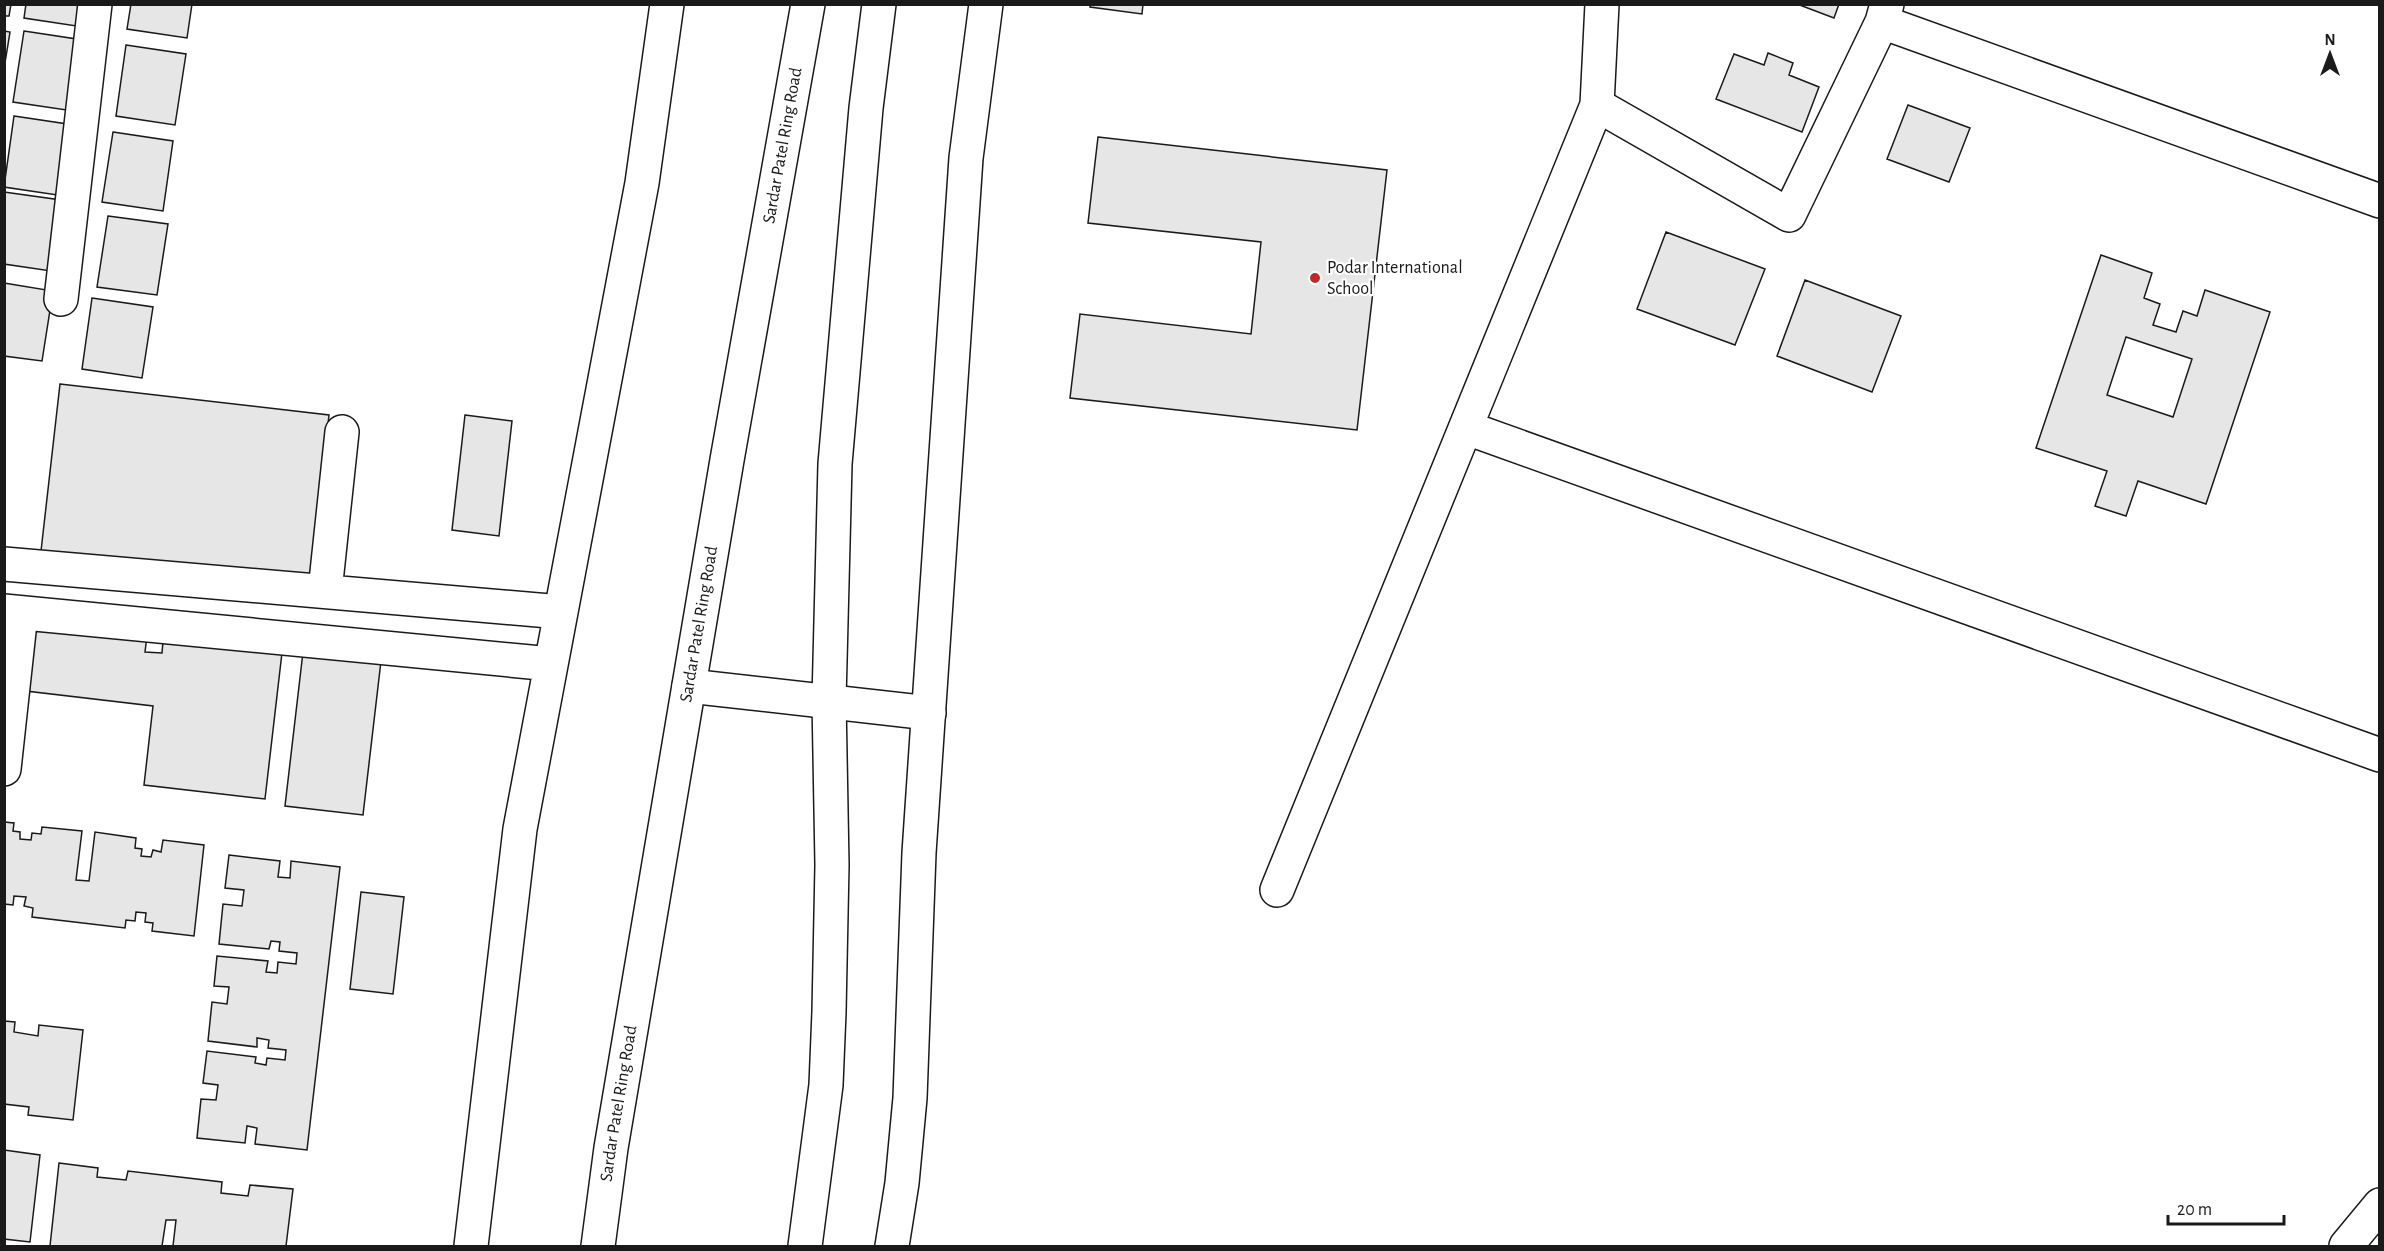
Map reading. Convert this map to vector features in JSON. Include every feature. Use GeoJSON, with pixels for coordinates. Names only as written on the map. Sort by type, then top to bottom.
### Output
{"type":"FeatureCollection","features":[{"type":"Feature","properties":{"kind":"main road"},"geometry":{"type":"LineString","coordinates":[[61,299],[95,4]]}},
{"type":"Feature","properties":{"kind":"main road"},"geometry":{"type":"LineString","coordinates":[[471,1246],[520,829],[642,183],[667,4]]}},
{"type":"Feature","properties":{"kind":"main road","name":"Sardar Patel Ring Road"},"geometry":{"type":"LineString","coordinates":[[598,1246],[611,1148],[689,686],[808,4]]}},
{"type":"Feature","properties":{"kind":"main road"},"geometry":{"type":"LineString","coordinates":[[805,1246],[826,1085],[832,865],[829,700],[835,464],[866,108],[879,4]]}},
{"type":"Feature","properties":{"kind":"main road"},"geometry":{"type":"LineString","coordinates":[[892,1246],[902,1183],[910,1098],[919,853],[966,158],[986,4]]}},
{"type":"Feature","properties":{"kind":"main road"},"geometry":{"type":"LineString","coordinates":[[1277,890],[1597,105],[1602,4]]}},
{"type":"Feature","properties":{"kind":"main road"},"geometry":{"type":"LineString","coordinates":[[1597,105],[1788,215],[1885,13],[2379,201]]}},
{"type":"Feature","properties":{"kind":"main road"},"geometry":{"type":"LineString","coordinates":[[1467,428],[2379,755]]}},
{"type":"Feature","properties":{"kind":"main road"},"geometry":{"type":"LineString","coordinates":[[325,591],[342,432]]}},
{"type":"Feature","properties":{"kind":"main road"},"geometry":{"type":"LineString","coordinates":[[4,564],[561,612]]}},
{"type":"Feature","properties":{"kind":"main road"},"geometry":{"type":"LineString","coordinates":[[4,769],[13,612],[551,664]]}},
{"type":"Feature","properties":{"kind":"main road"},"geometry":{"type":"LineString","coordinates":[[689,686],[929,713]]}},
{"type":"Feature","properties":{"kind":"main road"},"geometry":{"type":"LineString","coordinates":[[2346,1246],[2379,1205]]}},
{"type":"Feature","properties":{"kind":"building"},"geometry":{"type":"Polygon","coordinates":[[[4,4],[11,4],[9,16],[4,16],[4,4]]]}},
{"type":"Feature","properties":{"kind":"building"},"geometry":{"type":"Polygon","coordinates":[[[26,4],[87,4],[83,27],[24,18],[26,4]]]}},
{"type":"Feature","properties":{"kind":"building"},"geometry":{"type":"Polygon","coordinates":[[[131,4],[192,4],[187,38],[127,29],[131,4]]]}},
{"type":"Feature","properties":{"kind":"building"},"geometry":{"type":"Polygon","coordinates":[[[1090,4],[1143,4],[1142,14],[1090,7],[1090,4]]]}},
{"type":"Feature","properties":{"kind":"building"},"geometry":{"type":"Polygon","coordinates":[[[1797,4],[1839,4],[1834,18],[1797,4]]]}},
{"type":"Feature","properties":{"kind":"building"},"geometry":{"type":"Polygon","coordinates":[[[4,31],[10,32],[4,69],[4,31]]]}},
{"type":"Feature","properties":{"kind":"building"},"geometry":{"type":"Polygon","coordinates":[[[24,31],[83,40],[73,111],[13,102],[24,31]]]}},
{"type":"Feature","properties":{"kind":"building"},"geometry":{"type":"Polygon","coordinates":[[[126,45],[186,54],[175,125],[116,116],[126,45]]]}},
{"type":"Feature","properties":{"kind":"building"},"geometry":{"type":"Polygon","coordinates":[[[1768,53],[1793,63],[1789,75],[1819,87],[1802,132],[1716,99],[1734,54],[1764,65],[1768,53]]]}},
{"type":"Feature","properties":{"kind":"building"},"geometry":{"type":"Polygon","coordinates":[[[1908,105],[1970,128],[1949,182],[1887,159],[1908,105]]]}},
{"type":"Feature","properties":{"kind":"building"},"geometry":{"type":"Polygon","coordinates":[[[14,116],[74,125],[64,196],[4,187],[14,116]]]}},
{"type":"Feature","properties":{"kind":"building"},"geometry":{"type":"Polygon","coordinates":[[[113,132],[173,141],[163,211],[102,202],[113,132]]]}},
{"type":"Feature","properties":{"kind":"building","name":"Podar International School"},"geometry":{"type":"Polygon","coordinates":[[[1098,137],[1387,170],[1357,430],[1070,398],[1080,314],[1251,334],[1261,242],[1088,223],[1098,137]]]}},
{"type":"Feature","properties":{"kind":"building"},"geometry":{"type":"Polygon","coordinates":[[[4,192],[61,200],[51,271],[4,264],[4,192]]]}},
{"type":"Feature","properties":{"kind":"building"},"geometry":{"type":"Polygon","coordinates":[[[108,216],[168,224],[157,295],[97,287],[108,216]]]}},
{"type":"Feature","properties":{"kind":"building"},"geometry":{"type":"Polygon","coordinates":[[[1666,232],[1765,269],[1735,345],[1637,309],[1666,232]]]}},
{"type":"Feature","properties":{"kind":"building"},"geometry":{"type":"Polygon","coordinates":[[[2101,255],[2152,273],[2144,298],[2160,304],[2153,325],[2176,332],[2183,311],[2197,316],[2205,290],[2270,312],[2206,504],[2138,481],[2126,516],[2095,506],[2107,471],[2036,448],[2101,255]],[[2126,337],[2107,395],[2173,417],[2192,359],[2126,337]]]}},
{"type":"Feature","properties":{"kind":"building"},"geometry":{"type":"Polygon","coordinates":[[[1805,280],[1901,316],[1872,392],[1777,356],[1805,280]]]}},
{"type":"Feature","properties":{"kind":"building"},"geometry":{"type":"Polygon","coordinates":[[[4,283],[53,291],[42,361],[4,356],[4,283]]]}},
{"type":"Feature","properties":{"kind":"building"},"geometry":{"type":"Polygon","coordinates":[[[92,298],[153,307],[142,378],[82,369],[92,298]]]}},
{"type":"Feature","properties":{"kind":"building"},"geometry":{"type":"Polygon","coordinates":[[[60,384],[329,415],[310,581],[41,551],[60,384]]]}},
{"type":"Feature","properties":{"kind":"building"},"geometry":{"type":"Polygon","coordinates":[[[465,415],[512,421],[499,536],[452,530],[465,415]]]}},
{"type":"Feature","properties":{"kind":"building"},"geometry":{"type":"Polygon","coordinates":[[[35,616],[148,628],[145,652],[162,653],[164,630],[283,644],[265,799],[144,785],[153,706],[26,691],[35,616]]]}},
{"type":"Feature","properties":{"kind":"building"},"geometry":{"type":"Polygon","coordinates":[[[303,652],[381,661],[363,815],[285,806],[303,652]]]}},
{"type":"Feature","properties":{"kind":"building"},"geometry":{"type":"Polygon","coordinates":[[[4,822],[14,823],[13,831],[20,832],[20,839],[31,840],[32,833],[41,834],[42,827],[82,831],[76,880],[89,881],[95,832],[136,838],[135,848],[142,849],[141,856],[151,857],[153,850],[161,852],[163,840],[204,845],[194,936],[152,931],[153,923],[145,922],[146,913],[136,912],[135,921],[126,920],[125,928],[32,917],[33,908],[24,906],[26,897],[14,896],[13,905],[4,904],[4,822]]]}},
{"type":"Feature","properties":{"kind":"building"},"geometry":{"type":"Polygon","coordinates":[[[229,855],[280,861],[278,877],[290,878],[291,861],[340,867],[307,1150],[255,1144],[257,1128],[247,1126],[245,1143],[197,1138],[201,1099],[216,1100],[218,1085],[203,1083],[207,1051],[256,1057],[255,1063],[266,1065],[267,1058],[285,1060],[286,1050],[268,1048],[269,1040],[257,1038],[257,1047],[208,1041],[212,1002],[227,1004],[229,987],[214,986],[217,956],[268,961],[266,972],[277,973],[278,962],[296,964],[297,953],[279,951],[280,942],[271,941],[269,949],[219,944],[223,904],[242,906],[244,890],[225,888],[229,855]]]}},
{"type":"Feature","properties":{"kind":"building"},"geometry":{"type":"Polygon","coordinates":[[[361,892],[404,897],[393,994],[350,989],[361,892]]]}},
{"type":"Feature","properties":{"kind":"building"},"geometry":{"type":"Polygon","coordinates":[[[4,1021],[15,1022],[14,1032],[38,1036],[39,1025],[83,1030],[73,1120],[28,1115],[29,1107],[4,1104],[4,1021]]]}},
{"type":"Feature","properties":{"kind":"building"},"geometry":{"type":"Polygon","coordinates":[[[4,1150],[40,1155],[30,1242],[4,1239],[4,1150]]]}},
{"type":"Feature","properties":{"kind":"building"},"geometry":{"type":"Polygon","coordinates":[[[59,1163],[98,1168],[97,1177],[126,1180],[128,1171],[222,1182],[221,1193],[248,1196],[250,1185],[293,1189],[286,1246],[173,1246],[176,1220],[166,1220],[162,1246],[50,1246],[59,1163]]]}},
{"type":"Feature","properties":{"kind":"place","name":"Podar International School"},"geometry":{"type":"Point","coordinates":[1315,278]}}]}
